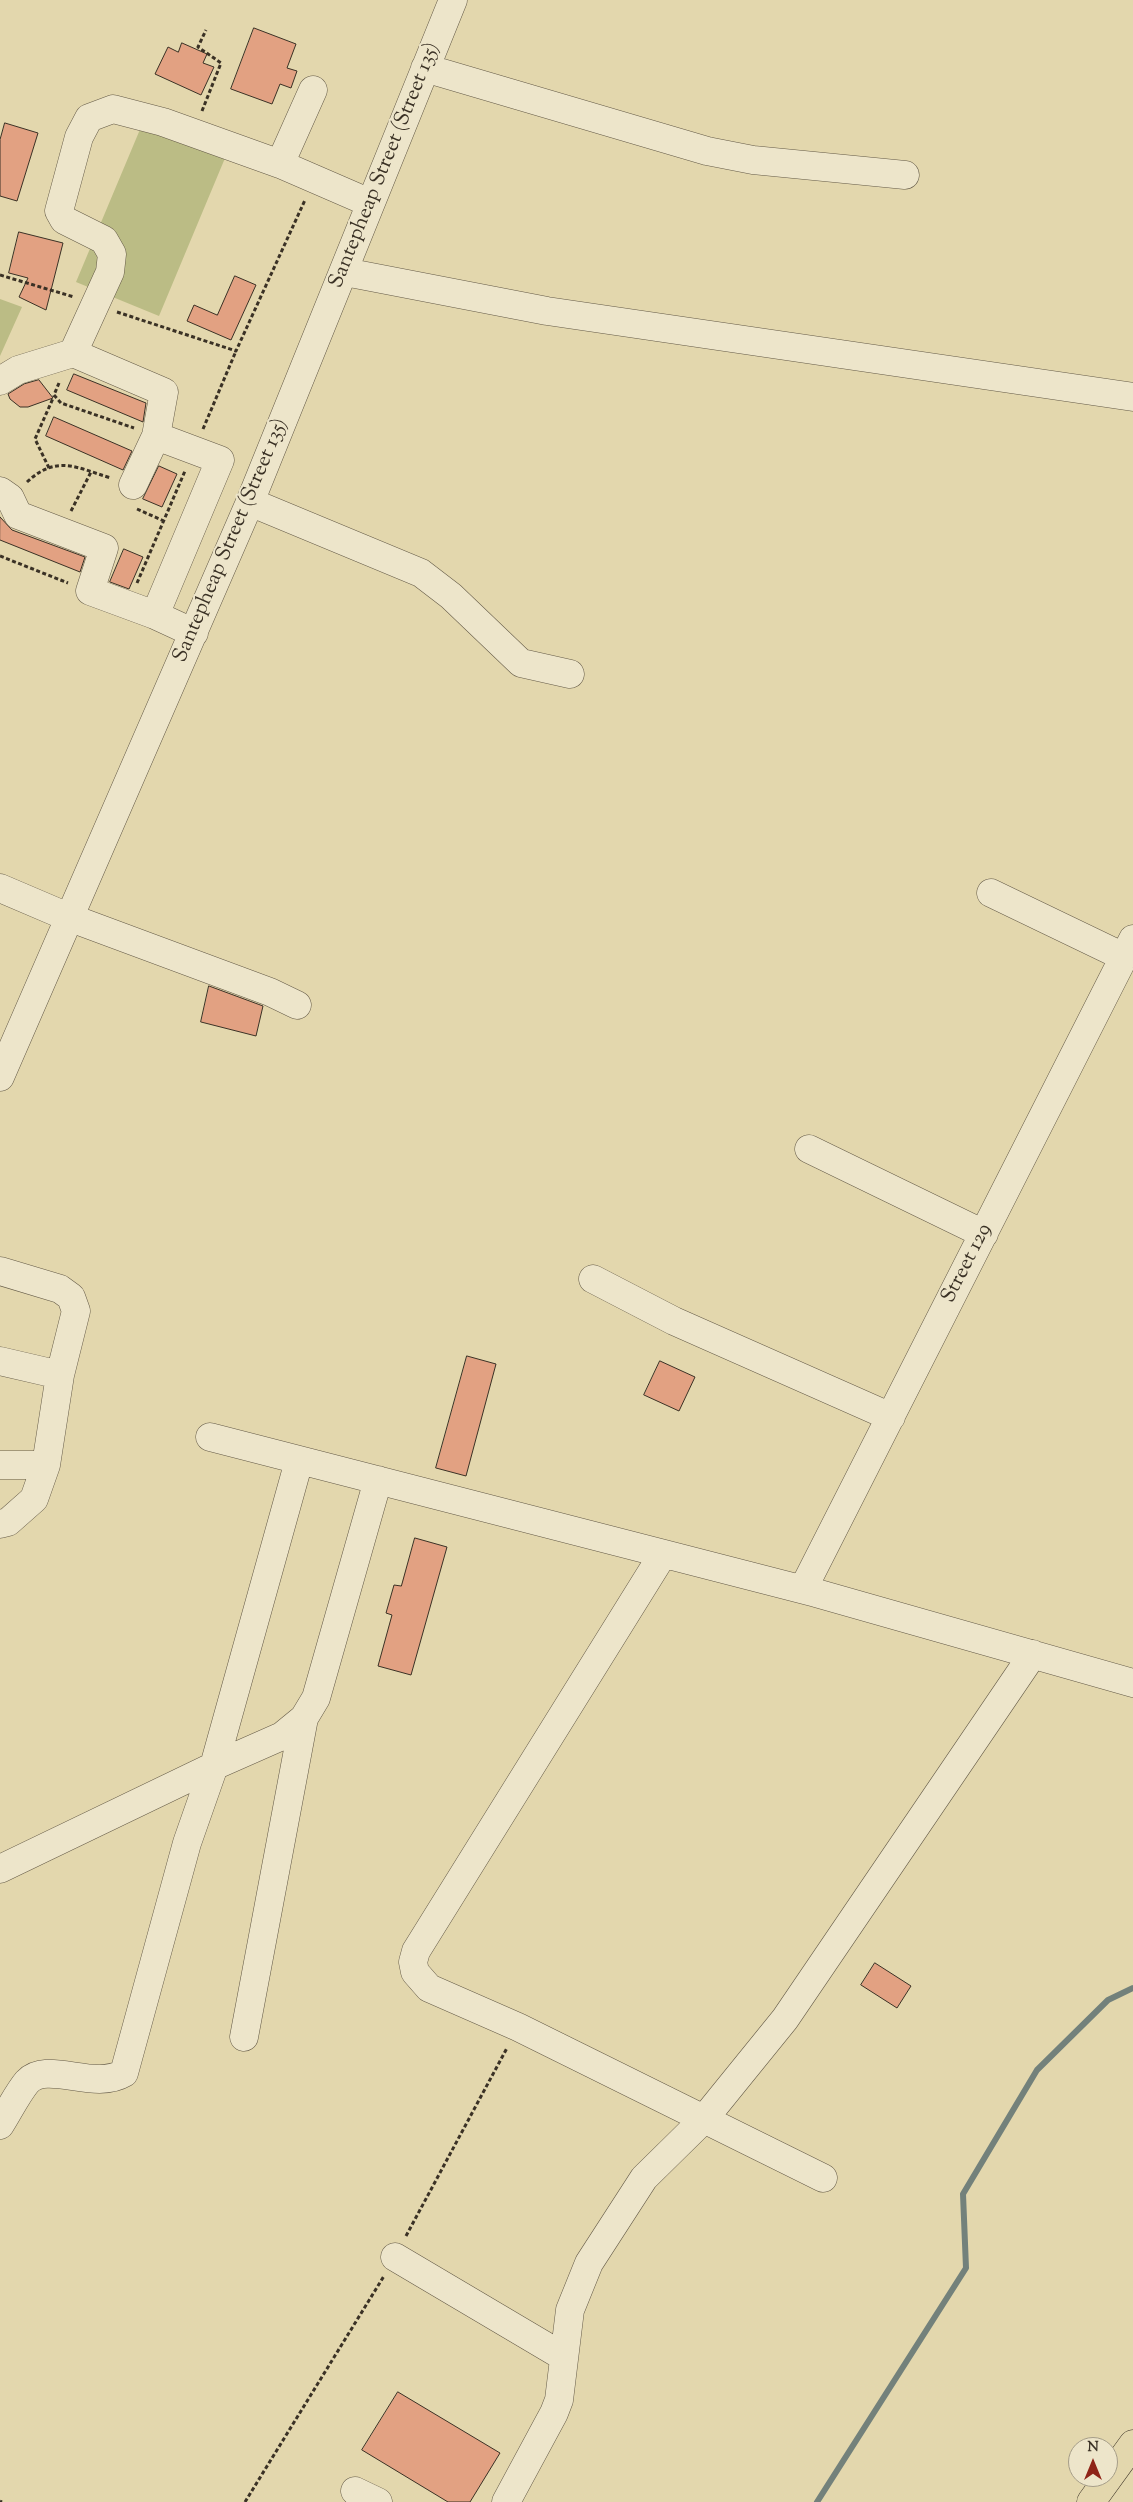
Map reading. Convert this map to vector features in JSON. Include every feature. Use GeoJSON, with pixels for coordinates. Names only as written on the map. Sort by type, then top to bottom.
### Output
{"type":"FeatureCollection","features":[{"type":"Feature","properties":{"kind":"main road"},"geometry":{"type":"LineString","coordinates":[[1091,2502],[1133,2444]]}},
{"type":"Feature","properties":{"kind":"street","name":"Santepheap Street (Street 135)"},"geometry":{"type":"LineString","coordinates":[[0,1077],[250,502],[453,0]]}},
{"type":"Feature","properties":{"kind":"street"},"geometry":{"type":"LineString","coordinates":[[425,68],[707,151],[753,160],[905,175]]}},
{"type":"Feature","properties":{"kind":"street"},"geometry":{"type":"LineString","coordinates":[[280,164],[313,90]]}},
{"type":"Feature","properties":{"kind":"street"},"geometry":{"type":"LineString","coordinates":[[73,353],[110,272],[112,254],[104,240],[64,220],[59,211],[79,137],[89,118],[113,109],[193,132],[315,178],[370,203]]}},
{"type":"Feature","properties":{"kind":"street"},"geometry":{"type":"LineString","coordinates":[[344,272],[547,311],[1133,397]]}},
{"type":"Feature","properties":{"kind":"street"},"geometry":{"type":"LineString","coordinates":[[0,381],[18,370],[73,353],[164,392],[156,436],[133,485]]}},
{"type":"Feature","properties":{"kind":"street"},"geometry":{"type":"LineString","coordinates":[[155,616],[220,460],[156,436]]}},
{"type":"Feature","properties":{"kind":"street"},"geometry":{"type":"LineString","coordinates":[[5,494],[18,515],[104,548],[90,592],[155,616],[194,633]]}},
{"type":"Feature","properties":{"kind":"street"},"geometry":{"type":"LineString","coordinates":[[250,502],[421,573],[451,596],[522,663],[570,674]]}},
{"type":"Feature","properties":{"kind":"street"},"geometry":{"type":"LineString","coordinates":[[0,888],[68,917],[243,982],[297,1005]]}},
{"type":"Feature","properties":{"kind":"street"},"geometry":{"type":"LineString","coordinates":[[991,893],[1128,948]]}},
{"type":"Feature","properties":{"kind":"street","name":"Street 129"},"geometry":{"type":"LineString","coordinates":[[803,1589],[1128,948]]}},
{"type":"Feature","properties":{"kind":"street"},"geometry":{"type":"LineString","coordinates":[[809,1149],[984,1234]]}},
{"type":"Feature","properties":{"kind":"street"},"geometry":{"type":"LineString","coordinates":[[0,1524],[8,1522],[34,1499],[46,1465],[60,1375],[76,1311],[71,1297],[60,1289],[2,1275]]}},
{"type":"Feature","properties":{"kind":"street"},"geometry":{"type":"LineString","coordinates":[[593,1278],[674,1321],[891,1417]]}},
{"type":"Feature","properties":{"kind":"street"},"geometry":{"type":"LineString","coordinates":[[0,1360],[60,1375]]}},
{"type":"Feature","properties":{"kind":"street"},"geometry":{"type":"LineString","coordinates":[[210,1437],[803,1589],[1133,1683]]}},
{"type":"Feature","properties":{"kind":"street"},"geometry":{"type":"LineString","coordinates":[[0,2125],[28,2082],[37,2074],[46,2073],[96,2080],[114,2079],[124,2073],[187,1844],[214,1766],[299,1461]]}},
{"type":"Feature","properties":{"kind":"street"},"geometry":{"type":"LineString","coordinates":[[0,1465],[46,1465]]}},
{"type":"Feature","properties":{"kind":"street"},"geometry":{"type":"LineString","coordinates":[[0,1869],[214,1766],[282,1736],[304,1718],[316,1698],[378,1480]]}},
{"type":"Feature","properties":{"kind":"street"},"geometry":{"type":"LineString","coordinates":[[662,1554],[442,1908],[416,1951],[413,1962],[416,1972],[428,1988],[518,2027],[823,2178]]}},
{"type":"Feature","properties":{"kind":"street"},"geometry":{"type":"LineString","coordinates":[[506,2502],[554,2413],[559,2400],[570,2310],[588,2263],[644,2178],[704,2119],[785,2020],[1033,1654]]}},
{"type":"Feature","properties":{"kind":"street"},"geometry":{"type":"LineString","coordinates":[[244,2037],[304,1718]]}},
{"type":"Feature","properties":{"kind":"street"},"geometry":{"type":"LineString","coordinates":[[395,2257],[564,2357]]}},
{"type":"Feature","properties":{"kind":"path"},"geometry":{"type":"LineString","coordinates":[[193,132],[221,63],[198,47],[206,30]]}},
{"type":"Feature","properties":{"kind":"path"},"geometry":{"type":"LineString","coordinates":[[127,606],[236,351],[315,178]]}},
{"type":"Feature","properties":{"kind":"path"},"geometry":{"type":"LineString","coordinates":[[0,275],[53,290],[236,351]]}},
{"type":"Feature","properties":{"kind":"path"},"geometry":{"type":"LineString","coordinates":[[49,468],[35,440],[73,353]]}},
{"type":"Feature","properties":{"kind":"path"},"geometry":{"type":"LineString","coordinates":[[54,395],[61,403],[156,436]]}},
{"type":"Feature","properties":{"kind":"path"},"geometry":{"type":"LineString","coordinates":[[5,494],[34,475],[64,464],[133,485]]}},
{"type":"Feature","properties":{"kind":"path"},"geometry":{"type":"LineString","coordinates":[[60,531],[91,472]]}},
{"type":"Feature","properties":{"kind":"path"},"geometry":{"type":"LineString","coordinates":[[0,556],[90,592]]}},
{"type":"Feature","properties":{"kind":"green space"},"geometry":{"type":"Polygon","coordinates":[[[149,108],[233,139],[159,316],[76,282],[149,108]]]}},
{"type":"Feature","properties":{"kind":"green space"},"geometry":{"type":"Polygon","coordinates":[[[0,299],[22,307],[0,356],[0,299]]]}},
{"type":"Feature","properties":{"kind":"building"},"geometry":{"type":"Polygon","coordinates":[[[254,28],[296,44],[287,68],[297,71],[291,88],[280,84],[272,104],[231,89],[254,28]]]}},
{"type":"Feature","properties":{"kind":"building"},"geometry":{"type":"Polygon","coordinates":[[[182,43],[207,54],[203,63],[214,67],[201,95],[155,74],[168,47],[178,52],[182,43]]]}},
{"type":"Feature","properties":{"kind":"building"},"geometry":{"type":"Polygon","coordinates":[[[5,123],[38,133],[17,201],[0,196],[0,140],[5,123]]]}},
{"type":"Feature","properties":{"kind":"building"},"geometry":{"type":"Polygon","coordinates":[[[19,232],[63,243],[46,310],[19,297],[28,278],[9,273],[19,232]]]}},
{"type":"Feature","properties":{"kind":"building"},"geometry":{"type":"Polygon","coordinates":[[[235,276],[256,285],[231,340],[187,321],[194,305],[217,315],[235,276]]]}},
{"type":"Feature","properties":{"kind":"building"},"geometry":{"type":"Polygon","coordinates":[[[74,374],[146,403],[143,422],[67,390],[74,374]]]}},
{"type":"Feature","properties":{"kind":"building"},"geometry":{"type":"Polygon","coordinates":[[[39,380],[53,398],[28,407],[20,407],[10,399],[8,394],[24,384],[39,380]]]}},
{"type":"Feature","properties":{"kind":"building"},"geometry":{"type":"Polygon","coordinates":[[[54,417],[132,451],[123,470],[46,436],[54,417]]]}},
{"type":"Feature","properties":{"kind":"building"},"geometry":{"type":"Polygon","coordinates":[[[159,466],[177,474],[162,507],[143,499],[159,466]]]}},
{"type":"Feature","properties":{"kind":"building"},"geometry":{"type":"Polygon","coordinates":[[[0,517],[12,530],[85,557],[80,572],[0,540],[0,517]]]}},
{"type":"Feature","properties":{"kind":"building"},"geometry":{"type":"Polygon","coordinates":[[[124,549],[143,557],[129,589],[110,582],[124,549]]]}},
{"type":"Feature","properties":{"kind":"building"},"geometry":{"type":"Polygon","coordinates":[[[209,986],[263,1006],[256,1036],[201,1022],[209,986]]]}},
{"type":"Feature","properties":{"kind":"building"},"geometry":{"type":"Polygon","coordinates":[[[467,1356],[496,1364],[466,1476],[436,1468],[467,1356]]]}},
{"type":"Feature","properties":{"kind":"building"},"geometry":{"type":"Polygon","coordinates":[[[660,1361],[695,1377],[679,1411],[644,1395],[660,1361]]]}},
{"type":"Feature","properties":{"kind":"building"},"geometry":{"type":"Polygon","coordinates":[[[415,1538],[447,1547],[411,1675],[378,1666],[392,1615],[386,1613],[394,1585],[401,1586],[415,1538]]]}},
{"type":"Feature","properties":{"kind":"building"},"geometry":{"type":"Polygon","coordinates":[[[875,1963],[911,1986],[897,2008],[861,1985],[875,1963]]]}},
{"type":"Feature","properties":{"kind":"building"},"geometry":{"type":"Polygon","coordinates":[[[398,2392],[500,2453],[470,2502],[448,2502],[362,2450],[398,2392]]]}},
{"type":"Feature","properties":{"kind":"waterway"},"geometry":{"type":"LineString","coordinates":[[817,2502],[966,2268],[963,2194],[1037,2070],[1108,2000],[1133,1988]]}}]}
